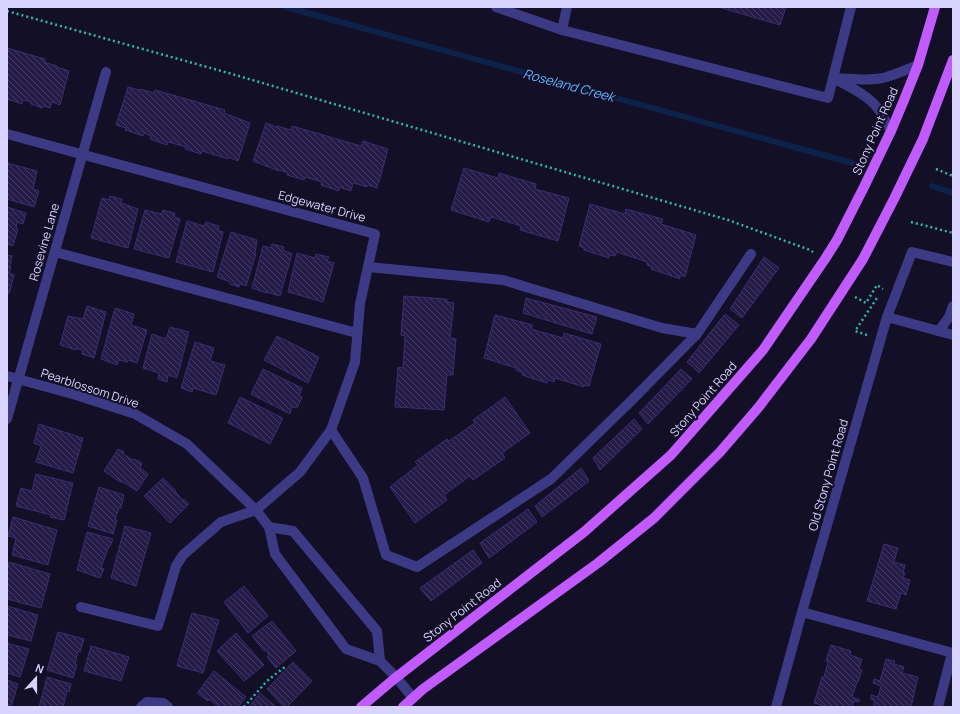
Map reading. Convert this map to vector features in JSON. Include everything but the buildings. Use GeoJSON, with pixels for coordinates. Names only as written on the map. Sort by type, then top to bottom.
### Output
{"type":"FeatureCollection","features":[{"type":"Feature","properties":{"kind":"main road","name":"Stony Point Road"},"geometry":{"type":"LineString","coordinates":[[361,707],[396,677],[584,532],[671,455],[763,350],[837,240],[864,187],[891,131],[918,65],[935,7]]}},
{"type":"Feature","properties":{"kind":"main road"},"geometry":{"type":"LineString","coordinates":[[403,707],[423,689],[598,563],[654,518],[720,452],[758,408],[811,339],[863,259],[923,139],[953,60]]}},
{"type":"Feature","properties":{"kind":"street"},"geometry":{"type":"LineString","coordinates":[[496,7],[562,30],[828,98],[851,7]]}},
{"type":"Feature","properties":{"kind":"street"},"geometry":{"type":"LineString","coordinates":[[562,30],[567,7]]}},
{"type":"Feature","properties":{"kind":"street"},"geometry":{"type":"LineString","coordinates":[[833,78],[853,80],[877,79],[918,65]]}},
{"type":"Feature","properties":{"kind":"street","name":"Rosevine Lane"},"geometry":{"type":"LineString","coordinates":[[7,419],[106,72]]}},
{"type":"Feature","properties":{"kind":"street"},"geometry":{"type":"LineString","coordinates":[[833,78],[873,102],[882,114],[891,131]]}},
{"type":"Feature","properties":{"kind":"street","name":"Edgewater Drive"},"geometry":{"type":"LineString","coordinates":[[7,134],[375,234],[360,304],[355,362],[331,430],[300,472],[256,510]]}},
{"type":"Feature","properties":{"kind":"street"},"geometry":{"type":"LineString","coordinates":[[54,252],[358,334]]}},
{"type":"Feature","properties":{"kind":"street","name":"Old Stony Point Road"},"geometry":{"type":"LineString","coordinates":[[776,707],[887,317],[912,252],[953,262]]}},
{"type":"Feature","properties":{"kind":"street"},"geometry":{"type":"LineString","coordinates":[[331,430],[363,478],[386,555],[417,567],[551,479],[697,334],[751,254]]}},
{"type":"Feature","properties":{"kind":"street"},"geometry":{"type":"LineString","coordinates":[[368,267],[504,280],[662,328],[697,334]]}},
{"type":"Feature","properties":{"kind":"street"},"geometry":{"type":"LineString","coordinates":[[939,331],[953,306]]}},
{"type":"Feature","properties":{"kind":"street"},"geometry":{"type":"LineString","coordinates":[[887,317],[953,335]]}},
{"type":"Feature","properties":{"kind":"street","name":"Pearblossom Drive"},"geometry":{"type":"LineString","coordinates":[[7,376],[76,395],[135,414],[187,444],[256,510],[269,527],[275,554],[346,649],[380,661],[396,677],[413,698]]}},
{"type":"Feature","properties":{"kind":"street"},"geometry":{"type":"LineString","coordinates":[[81,607],[158,626],[176,566],[182,555],[222,522],[256,510]]}},
{"type":"Feature","properties":{"kind":"street"},"geometry":{"type":"LineString","coordinates":[[269,527],[292,531],[377,631],[380,661]]}},
{"type":"Feature","properties":{"kind":"street"},"geometry":{"type":"LineString","coordinates":[[802,612],[952,653],[938,707]]}},
{"type":"Feature","properties":{"kind":"street"},"geometry":{"type":"LineString","coordinates":[[141,707],[147,702],[163,703],[168,707]]}},
{"type":"Feature","properties":{"kind":"path"},"geometry":{"type":"LineString","coordinates":[[7,11],[240,77],[728,220],[810,250],[825,259]]}},
{"type":"Feature","properties":{"kind":"path"},"geometry":{"type":"LineString","coordinates":[[936,169],[953,176]]}},
{"type":"Feature","properties":{"kind":"path"},"geometry":{"type":"LineString","coordinates":[[911,222],[953,233]]}},
{"type":"Feature","properties":{"kind":"path"},"geometry":{"type":"LineString","coordinates":[[842,290],[866,303],[877,285],[883,289],[855,331],[880,341]]}},
{"type":"Feature","properties":{"kind":"path"},"geometry":{"type":"LineString","coordinates":[[244,707],[267,682],[286,666]]}},
{"type":"Feature","properties":{"kind":"waterway","name":"Roseland Creek"},"geometry":{"type":"LineString","coordinates":[[286,7],[852,163]]}},
{"type":"Feature","properties":{"kind":"waterway","name":"Roseland Creek"},"geometry":{"type":"LineString","coordinates":[[932,186],[953,193]]}}]}
